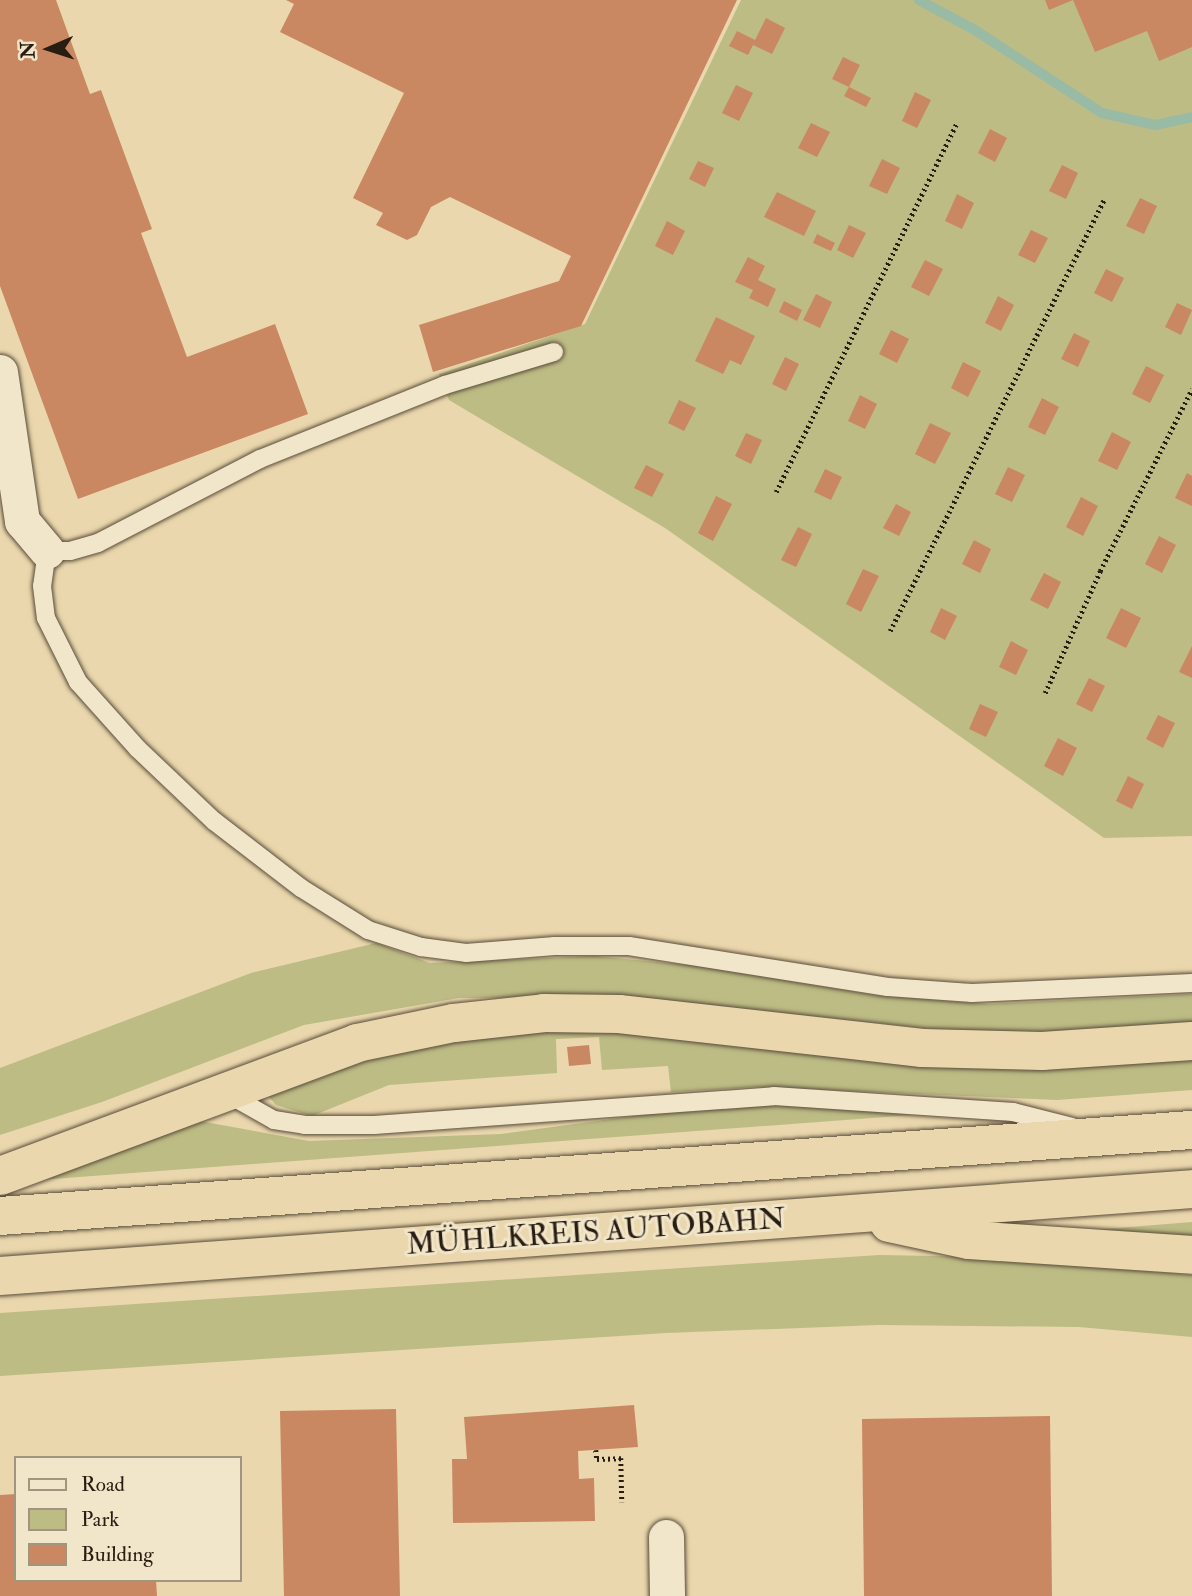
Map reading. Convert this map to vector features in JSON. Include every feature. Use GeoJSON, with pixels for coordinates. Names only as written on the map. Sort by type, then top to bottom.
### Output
{"type":"FeatureCollection","features":[{"type":"Feature","properties":{"kind":"highway"},"geometry":{"type":"LineString","coordinates":[[0,1176],[66,1155],[223,1091],[357,1043],[454,1023],[544,1013],[619,1014],[922,1048],[1042,1051],[1192,1041]]}},
{"type":"Feature","properties":{"kind":"highway","name":"MÜHLKREIS AUTOBAHN"},"geometry":{"type":"LineString","coordinates":[[0,1216],[1192,1130]]}},
{"type":"Feature","properties":{"kind":"highway","name":"MÜHLKREIS AUTOBAHN"},"geometry":{"type":"LineString","coordinates":[[0,1276],[1192,1189]]}},
{"type":"Feature","properties":{"kind":"highway"},"geometry":{"type":"LineString","coordinates":[[846,1214],[969,1240],[1190,1255]]}},
{"type":"Feature","properties":{"kind":"street"},"geometry":{"type":"LineString","coordinates":[[2,389],[22,521],[47,551]]}},
{"type":"Feature","properties":{"kind":"street"},"geometry":{"type":"LineString","coordinates":[[666,1536],[667,1596]]}},
{"type":"Feature","properties":{"kind":"lane"},"geometry":{"type":"LineString","coordinates":[[554,352],[445,385],[260,459],[98,543],[69,551],[47,551],[42,586],[46,618],[78,682],[138,748],[214,821],[301,888],[368,930],[421,947],[466,953],[555,946],[629,946],[888,987],[972,993],[1192,983]]}},
{"type":"Feature","properties":{"kind":"lane"},"geometry":{"type":"LineString","coordinates":[[223,1091],[274,1120],[304,1125],[374,1125],[774,1096],[1013,1112],[1110,1136]]}},
{"type":"Feature","properties":{"kind":"path"},"geometry":{"type":"LineString","coordinates":[[776,492],[957,122]]}},
{"type":"Feature","properties":{"kind":"path"},"geometry":{"type":"LineString","coordinates":[[890,631],[1105,198]]}},
{"type":"Feature","properties":{"kind":"path"},"geometry":{"type":"LineString","coordinates":[[1045,693],[1100,571],[1192,389]]}},
{"type":"Feature","properties":{"kind":"path"},"geometry":{"type":"LineString","coordinates":[[596,1450],[597,1459],[621,1458],[622,1502]]}},
{"type":"Feature","properties":{"kind":"green space"},"geometry":{"type":"Polygon","coordinates":[[[741,0],[1192,0],[1192,836],[1104,838],[665,528],[449,400],[439,374],[585,324],[741,0]]]}},
{"type":"Feature","properties":{"kind":"green space"},"geometry":{"type":"Polygon","coordinates":[[[376,943],[430,963],[594,956],[698,966],[875,995],[988,1004],[1192,994],[1192,1025],[988,1035],[633,997],[459,998],[304,1025],[102,1102],[0,1135],[0,1068],[251,973],[376,943]]]}},
{"type":"Feature","properties":{"kind":"green space"},"geometry":{"type":"Polygon","coordinates":[[[586,1026],[1192,1054],[1192,1090],[1057,1100],[756,1087],[671,1092],[668,1066],[602,1070],[599,1037],[556,1039],[557,1073],[389,1085],[312,1116],[276,1105],[263,1090],[409,1044],[586,1026]]]}},
{"type":"Feature","properties":{"kind":"green space"},"geometry":{"type":"Polygon","coordinates":[[[803,1104],[912,1115],[39,1180],[194,1120],[309,1141],[501,1134],[708,1106],[803,1104]]]}},
{"type":"Feature","properties":{"kind":"green space"},"geometry":{"type":"Polygon","coordinates":[[[1192,1222],[1192,1238],[1092,1230],[1192,1222]]]}},
{"type":"Feature","properties":{"kind":"green space"},"geometry":{"type":"Polygon","coordinates":[[[879,1255],[991,1257],[1192,1275],[1192,1337],[1079,1327],[878,1325],[666,1333],[0,1376],[0,1313],[879,1255]]]}},
{"type":"Feature","properties":{"kind":"building"},"geometry":{"type":"Polygon","coordinates":[[[0,0],[56,0],[90,94],[101,90],[152,229],[141,233],[187,357],[275,324],[308,414],[78,499],[0,286],[0,0]]]}},
{"type":"Feature","properties":{"kind":"building"},"geometry":{"type":"Polygon","coordinates":[[[286,0],[737,0],[581,326],[433,372],[419,325],[559,281],[571,256],[450,197],[431,207],[417,235],[407,240],[376,225],[383,213],[353,198],[404,93],[280,32],[294,4],[286,0]]]}},
{"type":"Feature","properties":{"kind":"building"},"geometry":{"type":"Polygon","coordinates":[[[1045,0],[1073,0],[1049,10],[1045,0]]]}},
{"type":"Feature","properties":{"kind":"building"},"geometry":{"type":"Polygon","coordinates":[[[1073,0],[1192,0],[1192,47],[1159,61],[1147,31],[1095,52],[1073,0]]]}},
{"type":"Feature","properties":{"kind":"building"},"geometry":{"type":"Polygon","coordinates":[[[766,18],[785,28],[772,54],[753,45],[748,55],[729,46],[737,31],[755,40],[766,18]]]}},
{"type":"Feature","properties":{"kind":"building"},"geometry":{"type":"Polygon","coordinates":[[[843,57],[860,65],[849,87],[832,79],[843,57]]]}},
{"type":"Feature","properties":{"kind":"building"},"geometry":{"type":"Polygon","coordinates":[[[736,85],[753,93],[739,121],[722,113],[736,85]]]}},
{"type":"Feature","properties":{"kind":"building"},"geometry":{"type":"Polygon","coordinates":[[[849,87],[871,98],[866,107],[844,96],[849,87]]]}},
{"type":"Feature","properties":{"kind":"building"},"geometry":{"type":"Polygon","coordinates":[[[915,92],[931,100],[917,128],[902,121],[915,92]]]}},
{"type":"Feature","properties":{"kind":"building"},"geometry":{"type":"Polygon","coordinates":[[[811,123],[830,132],[817,157],[798,148],[811,123]]]}},
{"type":"Feature","properties":{"kind":"building"},"geometry":{"type":"Polygon","coordinates":[[[990,129],[1007,138],[995,162],[978,153],[990,129]]]}},
{"type":"Feature","properties":{"kind":"building"},"geometry":{"type":"Polygon","coordinates":[[[882,159],[900,168],[887,194],[869,186],[882,159]]]}},
{"type":"Feature","properties":{"kind":"building"},"geometry":{"type":"Polygon","coordinates":[[[698,161],[714,168],[705,187],[689,179],[698,161]]]}},
{"type":"Feature","properties":{"kind":"building"},"geometry":{"type":"Polygon","coordinates":[[[1062,165],[1078,173],[1066,199],[1049,191],[1062,165]]]}},
{"type":"Feature","properties":{"kind":"building"},"geometry":{"type":"Polygon","coordinates":[[[777,192],[816,211],[804,236],[764,217],[777,192]]]}},
{"type":"Feature","properties":{"kind":"building"},"geometry":{"type":"Polygon","coordinates":[[[957,194],[974,203],[962,229],[945,221],[957,194]]]}},
{"type":"Feature","properties":{"kind":"building"},"geometry":{"type":"Polygon","coordinates":[[[1140,198],[1157,206],[1144,234],[1126,226],[1140,198]]]}},
{"type":"Feature","properties":{"kind":"building"},"geometry":{"type":"Polygon","coordinates":[[[667,221],[685,231],[673,255],[655,246],[667,221]]]}},
{"type":"Feature","properties":{"kind":"building"},"geometry":{"type":"Polygon","coordinates":[[[849,225],[866,233],[853,258],[837,250],[849,225]]]}},
{"type":"Feature","properties":{"kind":"building"},"geometry":{"type":"Polygon","coordinates":[[[1031,230],[1048,238],[1035,263],[1018,255],[1031,230]]]}},
{"type":"Feature","properties":{"kind":"building"},"geometry":{"type":"Polygon","coordinates":[[[817,234],[835,243],[831,251],[813,243],[817,234]]]}},
{"type":"Feature","properties":{"kind":"building"},"geometry":{"type":"Polygon","coordinates":[[[748,257],[765,266],[758,280],[776,289],[768,307],[749,298],[753,290],[735,282],[748,257]]]}},
{"type":"Feature","properties":{"kind":"building"},"geometry":{"type":"Polygon","coordinates":[[[925,260],[943,269],[929,296],[911,287],[925,260]]]}},
{"type":"Feature","properties":{"kind":"building"},"geometry":{"type":"Polygon","coordinates":[[[1106,269],[1124,278],[1112,302],[1094,293],[1106,269]]]}},
{"type":"Feature","properties":{"kind":"building"},"geometry":{"type":"Polygon","coordinates":[[[816,294],[832,302],[820,328],[803,320],[816,294]]]}},
{"type":"Feature","properties":{"kind":"building"},"geometry":{"type":"Polygon","coordinates":[[[998,296],[1014,305],[1001,331],[985,323],[998,296]]]}},
{"type":"Feature","properties":{"kind":"building"},"geometry":{"type":"Polygon","coordinates":[[[784,301],[802,310],[797,321],[779,312],[784,301]]]}},
{"type":"Feature","properties":{"kind":"building"},"geometry":{"type":"Polygon","coordinates":[[[1177,303],[1192,310],[1181,335],[1165,327],[1177,303]]]}},
{"type":"Feature","properties":{"kind":"building"},"geometry":{"type":"Polygon","coordinates":[[[716,317],[755,336],[741,365],[730,360],[723,374],[695,361],[716,317]]]}},
{"type":"Feature","properties":{"kind":"building"},"geometry":{"type":"Polygon","coordinates":[[[891,330],[909,339],[897,363],[879,354],[891,330]]]}},
{"type":"Feature","properties":{"kind":"building"},"geometry":{"type":"Polygon","coordinates":[[[1074,333],[1090,341],[1078,367],[1061,359],[1074,333]]]}},
{"type":"Feature","properties":{"kind":"building"},"geometry":{"type":"Polygon","coordinates":[[[785,357],[799,364],[786,391],[772,384],[785,357]]]}},
{"type":"Feature","properties":{"kind":"building"},"geometry":{"type":"Polygon","coordinates":[[[963,362],[981,371],[968,397],[951,388],[963,362]]]}},
{"type":"Feature","properties":{"kind":"building"},"geometry":{"type":"Polygon","coordinates":[[[1146,366],[1164,375],[1150,403],[1132,394],[1146,366]]]}},
{"type":"Feature","properties":{"kind":"building"},"geometry":{"type":"Polygon","coordinates":[[[860,395],[877,404],[865,429],[848,421],[860,395]]]}},
{"type":"Feature","properties":{"kind":"building"},"geometry":{"type":"Polygon","coordinates":[[[1042,398],[1059,407],[1045,435],[1028,427],[1042,398]]]}},
{"type":"Feature","properties":{"kind":"building"},"geometry":{"type":"Polygon","coordinates":[[[679,400],[696,408],[684,431],[668,423],[679,400]]]}},
{"type":"Feature","properties":{"kind":"building"},"geometry":{"type":"Polygon","coordinates":[[[930,423],[951,433],[935,464],[915,454],[930,423]]]}},
{"type":"Feature","properties":{"kind":"building"},"geometry":{"type":"Polygon","coordinates":[[[1112,432],[1131,442],[1117,470],[1098,461],[1112,432]]]}},
{"type":"Feature","properties":{"kind":"building"},"geometry":{"type":"Polygon","coordinates":[[[746,433],[762,440],[751,464],[735,456],[746,433]]]}},
{"type":"Feature","properties":{"kind":"building"},"geometry":{"type":"Polygon","coordinates":[[[646,465],[664,474],[652,497],[634,488],[646,465]]]}},
{"type":"Feature","properties":{"kind":"building"},"geometry":{"type":"Polygon","coordinates":[[[1008,467],[1025,475],[1012,502],[995,494],[1008,467]]]}},
{"type":"Feature","properties":{"kind":"building"},"geometry":{"type":"Polygon","coordinates":[[[825,469],[842,477],[831,500],[814,492],[825,469]]]}},
{"type":"Feature","properties":{"kind":"building"},"geometry":{"type":"Polygon","coordinates":[[[1187,473],[1192,476],[1192,506],[1175,498],[1187,473]]]}},
{"type":"Feature","properties":{"kind":"building"},"geometry":{"type":"Polygon","coordinates":[[[716,496],[732,504],[713,541],[698,533],[716,496]]]}},
{"type":"Feature","properties":{"kind":"building"},"geometry":{"type":"Polygon","coordinates":[[[1081,497],[1098,506],[1083,536],[1066,527],[1081,497]]]}},
{"type":"Feature","properties":{"kind":"building"},"geometry":{"type":"Polygon","coordinates":[[[896,504],[911,512],[899,536],[883,528],[896,504]]]}},
{"type":"Feature","properties":{"kind":"building"},"geometry":{"type":"Polygon","coordinates":[[[798,527],[812,534],[796,567],[781,560],[798,527]]]}},
{"type":"Feature","properties":{"kind":"building"},"geometry":{"type":"Polygon","coordinates":[[[1159,536],[1176,545],[1162,573],[1145,564],[1159,536]]]}},
{"type":"Feature","properties":{"kind":"building"},"geometry":{"type":"Polygon","coordinates":[[[974,540],[991,549],[980,573],[962,564],[974,540]]]}},
{"type":"Feature","properties":{"kind":"building"},"geometry":{"type":"Polygon","coordinates":[[[863,569],[879,576],[861,612],[846,604],[863,569]]]}},
{"type":"Feature","properties":{"kind":"building"},"geometry":{"type":"Polygon","coordinates":[[[1044,573],[1061,582],[1048,609],[1030,600],[1044,573]]]}},
{"type":"Feature","properties":{"kind":"building"},"geometry":{"type":"Polygon","coordinates":[[[941,608],[957,616],[945,640],[930,632],[941,608]]]}},
{"type":"Feature","properties":{"kind":"building"},"geometry":{"type":"Polygon","coordinates":[[[1121,608],[1141,618],[1126,648],[1106,638],[1121,608]]]}},
{"type":"Feature","properties":{"kind":"building"},"geometry":{"type":"Polygon","coordinates":[[[1011,641],[1028,650],[1016,675],[999,667],[1011,641]]]}},
{"type":"Feature","properties":{"kind":"building"},"geometry":{"type":"Polygon","coordinates":[[[1192,646],[1192,678],[1179,672],[1192,646]]]}},
{"type":"Feature","properties":{"kind":"building"},"geometry":{"type":"Polygon","coordinates":[[[1089,678],[1105,686],[1092,712],[1076,704],[1089,678]]]}},
{"type":"Feature","properties":{"kind":"building"},"geometry":{"type":"Polygon","coordinates":[[[980,704],[998,712],[986,737],[969,729],[980,704]]]}},
{"type":"Feature","properties":{"kind":"building"},"geometry":{"type":"Polygon","coordinates":[[[1158,715],[1175,723],[1163,748],[1146,739],[1158,715]]]}},
{"type":"Feature","properties":{"kind":"building"},"geometry":{"type":"Polygon","coordinates":[[[1058,738],[1077,748],[1063,776],[1044,766],[1058,738]]]}},
{"type":"Feature","properties":{"kind":"building"},"geometry":{"type":"Polygon","coordinates":[[[1128,776],[1144,784],[1132,809],[1116,801],[1128,776]]]}},
{"type":"Feature","properties":{"kind":"building"},"geometry":{"type":"Polygon","coordinates":[[[589,1045],[591,1064],[569,1066],[567,1047],[589,1045]]]}},
{"type":"Feature","properties":{"kind":"building"},"geometry":{"type":"Polygon","coordinates":[[[634,1405],[638,1447],[578,1451],[579,1479],[594,1478],[595,1521],[453,1523],[452,1459],[467,1459],[464,1417],[634,1405]]]}},
{"type":"Feature","properties":{"kind":"building"},"geometry":{"type":"Polygon","coordinates":[[[396,1409],[400,1596],[284,1596],[280,1411],[396,1409]]]}},
{"type":"Feature","properties":{"kind":"building"},"geometry":{"type":"Polygon","coordinates":[[[1050,1416],[1052,1596],[864,1596],[862,1419],[1050,1416]]]}},
{"type":"Feature","properties":{"kind":"building"},"geometry":{"type":"Polygon","coordinates":[[[14,1494],[14,1582],[156,1582],[157,1596],[0,1596],[0,1495],[14,1494]]]}},
{"type":"Feature","properties":{"kind":"waterway"},"geometry":{"type":"LineString","coordinates":[[919,0],[975,30],[1102,113],[1155,125],[1192,117]]}}]}
